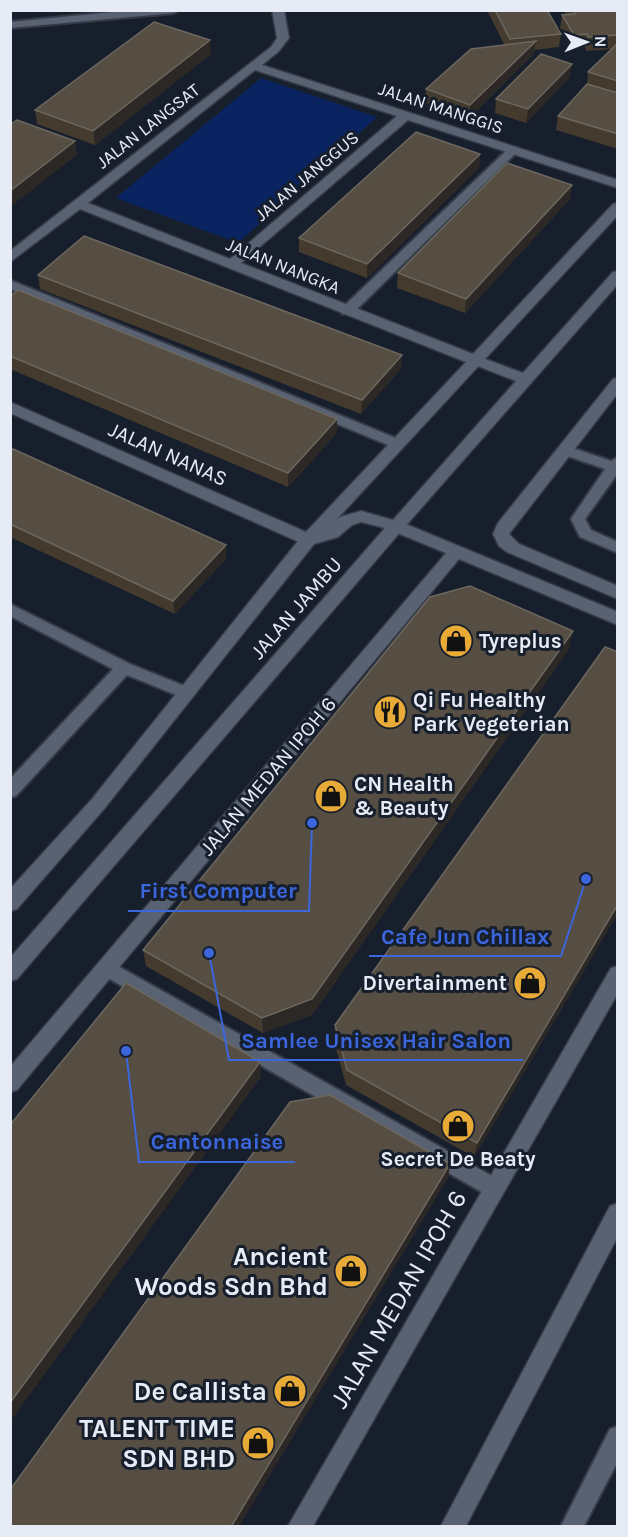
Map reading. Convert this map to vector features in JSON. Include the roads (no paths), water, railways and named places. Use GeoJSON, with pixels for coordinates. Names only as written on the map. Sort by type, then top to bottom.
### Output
{"type":"FeatureCollection","features":[{"type":"Feature","properties":{"kind":"street","name":"JALAN LANGSAT"},"geometry":{"type":"LineString","coordinates":[[10,258],[275,49],[283,38],[278,10]]}},
{"type":"Feature","properties":{"kind":"street","name":"JALAN MANGGIS"},"geometry":{"type":"LineString","coordinates":[[254,66],[618,184]]}},
{"type":"Feature","properties":{"kind":"street","name":"JALAN JANGGUS"},"geometry":{"type":"LineString","coordinates":[[231,265],[406,115]]}},
{"type":"Feature","properties":{"kind":"street","name":"JALAN NANGKA"},"geometry":{"type":"LineString","coordinates":[[78,204],[526,379]]}},
{"type":"Feature","properties":{"kind":"street","name":"JALAN JAMBU"},"geometry":{"type":"LineString","coordinates":[[10,903],[98,804],[308,540],[618,207]]}},
{"type":"Feature","properties":{"kind":"street","name":"JALAN JAMBU"},"geometry":{"type":"LineString","coordinates":[[10,973],[396,526],[618,275]]}},
{"type":"Feature","properties":{"kind":"street"},"geometry":{"type":"LineString","coordinates":[[618,382],[504,527],[501,534],[505,542],[513,548],[618,593]]}},
{"type":"Feature","properties":{"kind":"street","name":"JALAN NANAS"},"geometry":{"type":"LineString","coordinates":[[10,407],[308,540]]}},
{"type":"Feature","properties":{"kind":"street"},"geometry":{"type":"LineString","coordinates":[[308,540],[332,533],[346,521],[361,516],[396,526],[618,618]]}},
{"type":"Feature","properties":{"kind":"street","name":"JALAN MEDAN IPOH 6"},"geometry":{"type":"LineString","coordinates":[[10,1083],[457,551]]}},
{"type":"Feature","properties":{"kind":"street","name":"JALAN MEDAN IPOH 6"},"geometry":{"type":"LineString","coordinates":[[300,1527],[618,974]]}},
{"type":"Feature","properties":{"kind":"street"},"geometry":{"type":"LineString","coordinates":[[453,1527],[618,1213]]}},
{"type":"Feature","properties":{"kind":"lane"},"geometry":{"type":"LineString","coordinates":[[10,25],[174,10]]}},
{"type":"Feature","properties":{"kind":"lane"},"geometry":{"type":"LineString","coordinates":[[347,311],[513,150]]}},
{"type":"Feature","properties":{"kind":"lane"},"geometry":{"type":"LineString","coordinates":[[10,284],[398,444]]}},
{"type":"Feature","properties":{"kind":"lane"},"geometry":{"type":"LineString","coordinates":[[564,450],[616,464],[578,519],[585,533],[618,548]]}},
{"type":"Feature","properties":{"kind":"lane"},"geometry":{"type":"LineString","coordinates":[[10,609],[124,668],[186,693]]}},
{"type":"Feature","properties":{"kind":"lane"},"geometry":{"type":"LineString","coordinates":[[10,791],[124,668]]}},
{"type":"Feature","properties":{"kind":"lane"},"geometry":{"type":"LineString","coordinates":[[107,968],[494,1188]]}},
{"type":"Feature","properties":{"kind":"lane"},"geometry":{"type":"LineString","coordinates":[[572,1527],[618,1437]]}},
{"type":"Feature","properties":{"kind":"place","name":"Tyreplus"},"geometry":{"type":"Point","coordinates":[456,641]}},
{"type":"Feature","properties":{"kind":"place","name":"Qi Fu Healthy Park Vegeterian"},"geometry":{"type":"Point","coordinates":[390,712]}},
{"type":"Feature","properties":{"kind":"place","name":"CN Health & Beauty"},"geometry":{"type":"Point","coordinates":[331,796]}},
{"type":"Feature","properties":{"kind":"place","name":"First Computer"},"geometry":{"type":"Point","coordinates":[312,823]}},
{"type":"Feature","properties":{"kind":"place","name":"Cafe Jun Chillax"},"geometry":{"type":"Point","coordinates":[586,879]}},
{"type":"Feature","properties":{"kind":"place","name":"Samlee Unisex Hair Salon"},"geometry":{"type":"Point","coordinates":[209,953]}},
{"type":"Feature","properties":{"kind":"place","name":"Divertainment"},"geometry":{"type":"Point","coordinates":[530,983]}},
{"type":"Feature","properties":{"kind":"place","name":"Cantonnaise"},"geometry":{"type":"Point","coordinates":[126,1051]}},
{"type":"Feature","properties":{"kind":"place","name":"Secret De Beaty"},"geometry":{"type":"Point","coordinates":[458,1126]}},
{"type":"Feature","properties":{"kind":"place","name":"Ancient Woods Sdn Bhd"},"geometry":{"type":"Point","coordinates":[351,1271]}},
{"type":"Feature","properties":{"kind":"place","name":"De Callista"},"geometry":{"type":"Point","coordinates":[290,1391]}},
{"type":"Feature","properties":{"kind":"place","name":"TALENT TIME SDN BHD"},"geometry":{"type":"Point","coordinates":[258,1443]}}]}
